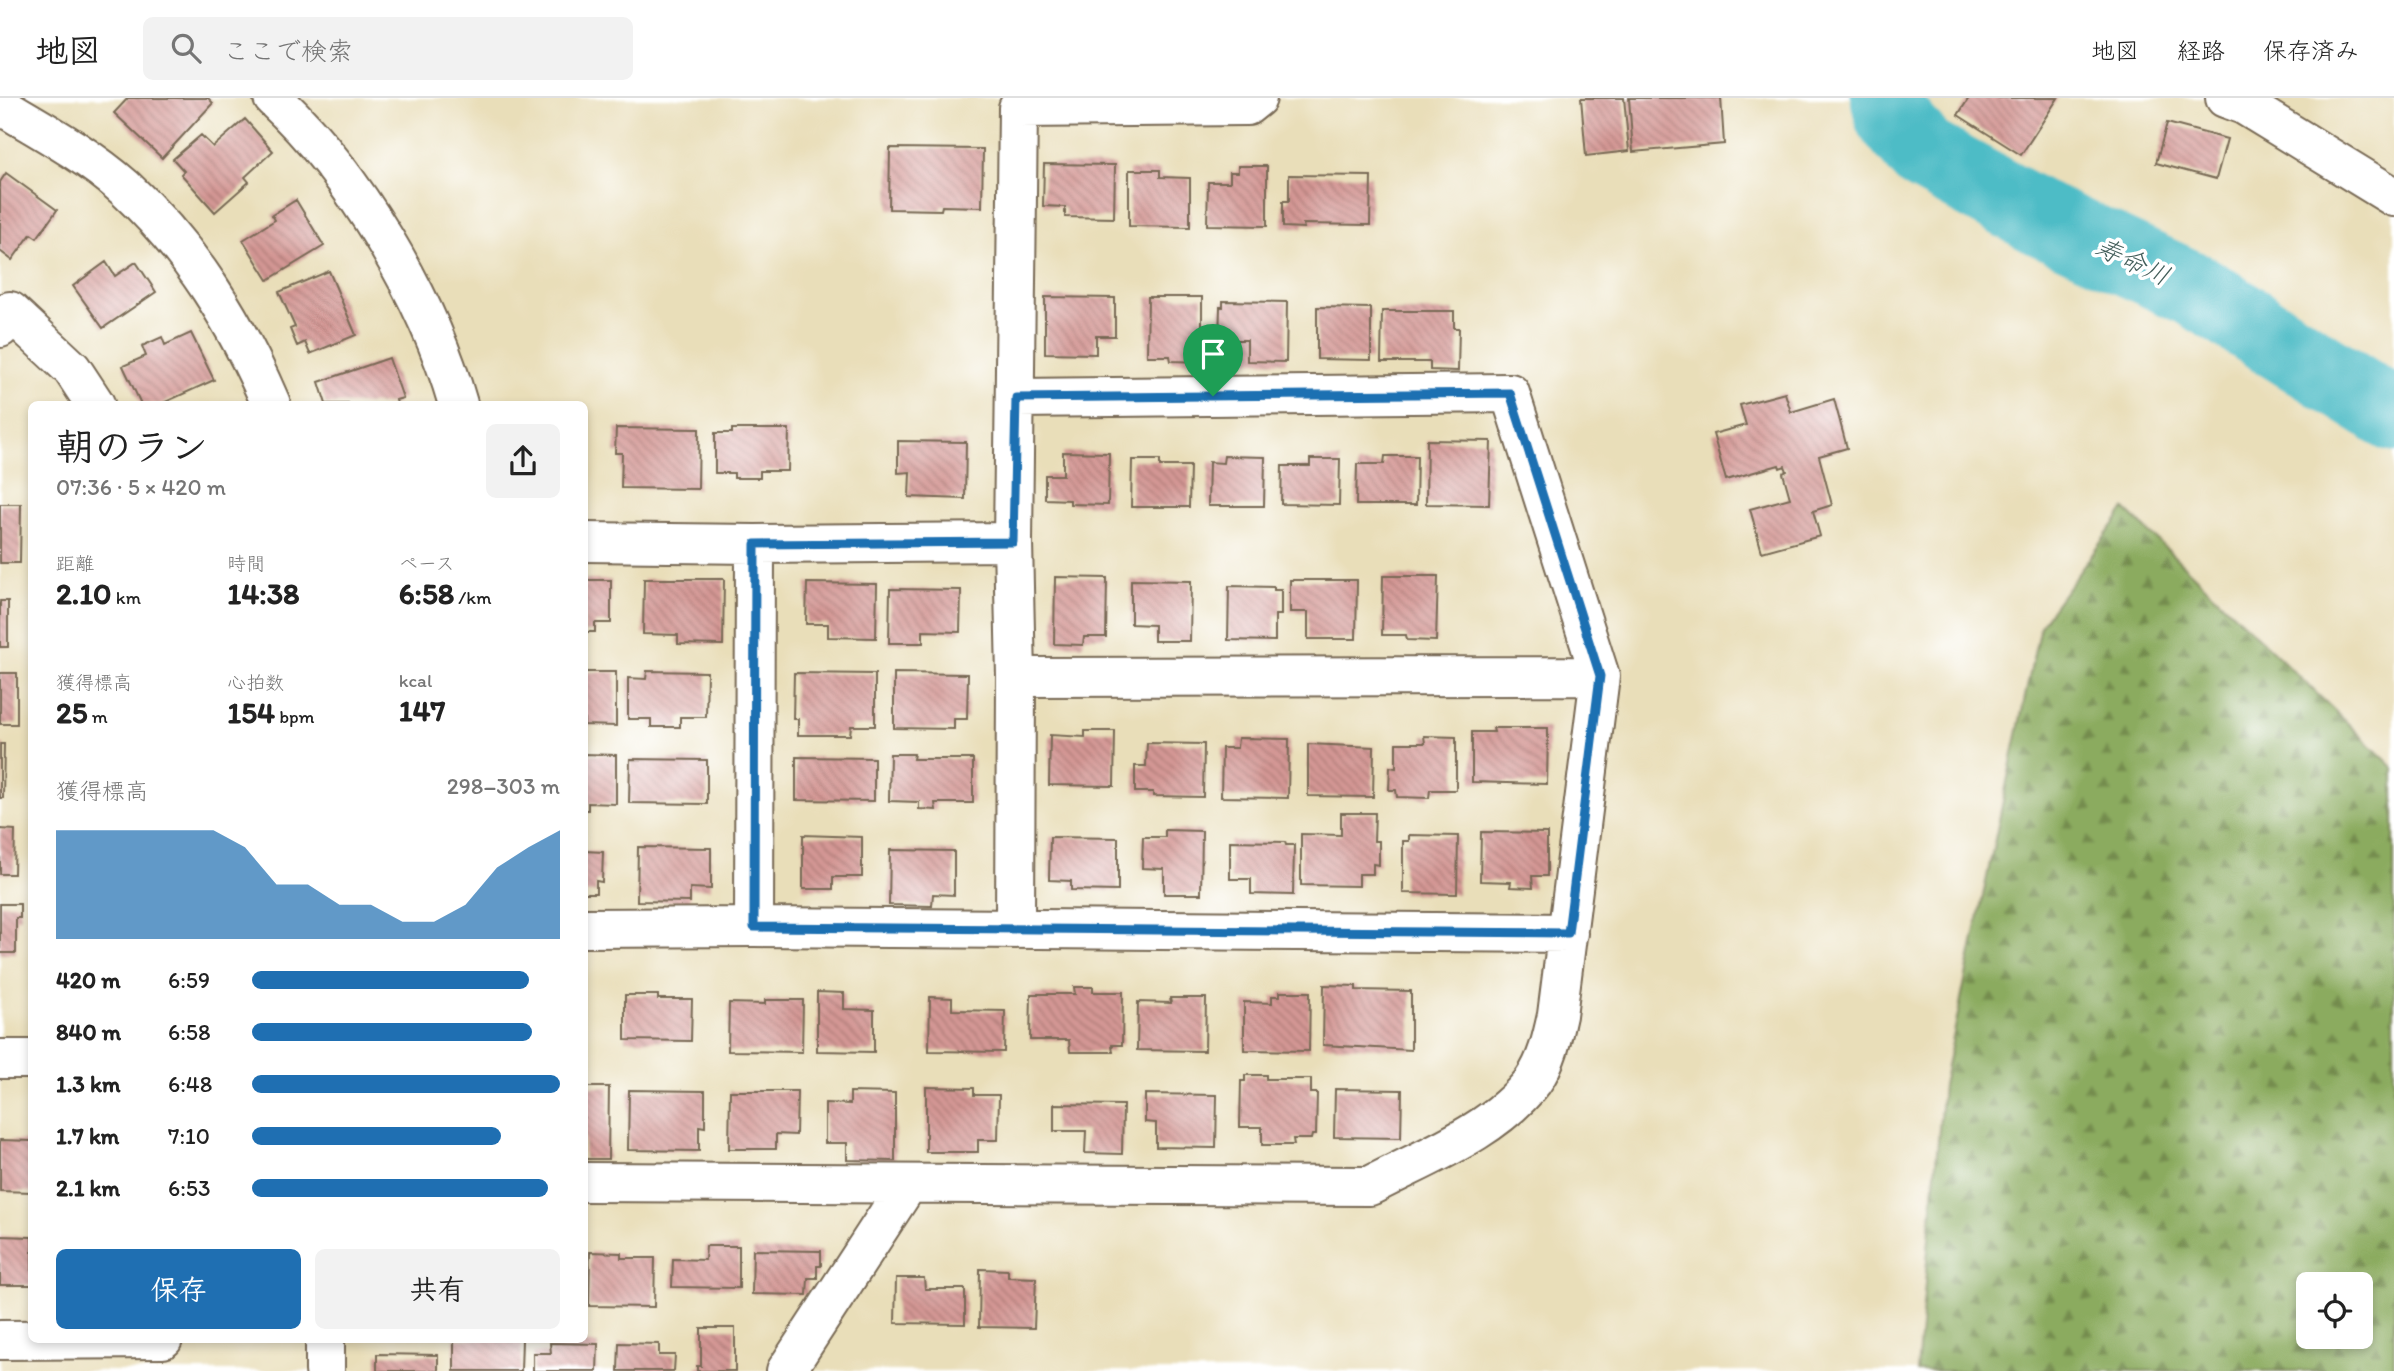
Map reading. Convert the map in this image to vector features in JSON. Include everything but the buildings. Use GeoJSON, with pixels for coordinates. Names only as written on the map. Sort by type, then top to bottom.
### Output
{"type":"FeatureCollection","features":[{"type":"Feature","properties":{"kind":"street"},"geometry":{"type":"LineString","coordinates":[[273,98],[345,177],[393,253],[426,319],[457,401]]}},
{"type":"Feature","properties":{"kind":"street"},"geometry":{"type":"LineString","coordinates":[[1015,928],[1016,677],[1013,542],[1018,108],[1247,106],[1257,98]]}},
{"type":"Feature","properties":{"kind":"street"},"geometry":{"type":"LineString","coordinates":[[2225,98],[2244,105],[2394,197]]}},
{"type":"Feature","properties":{"kind":"street"},"geometry":{"type":"LineString","coordinates":[[0,105],[65,144],[123,187],[175,238],[221,304],[254,365],[270,401]]}},
{"type":"Feature","properties":{"kind":"street"},"geometry":{"type":"LineString","coordinates":[[0,328],[10,311],[72,369],[92,401]]}},
{"type":"Feature","properties":{"kind":"street"},"geometry":{"type":"LineString","coordinates":[[588,1182],[1370,1186],[1466,1136],[1506,1110],[1533,1080],[1551,1046],[1600,676],[1510,393],[1016,398]]}},
{"type":"Feature","properties":{"kind":"street"},"geometry":{"type":"LineString","coordinates":[[588,542],[1013,542]]}},
{"type":"Feature","properties":{"kind":"street"},"geometry":{"type":"LineString","coordinates":[[754,927],[755,544]]}},
{"type":"Feature","properties":{"kind":"street"},"geometry":{"type":"LineString","coordinates":[[1016,677],[1600,676]]}},
{"type":"Feature","properties":{"kind":"street"},"geometry":{"type":"LineString","coordinates":[[588,928],[1015,928],[1568,933]]}},
{"type":"Feature","properties":{"kind":"street"},"geometry":{"type":"LineString","coordinates":[[0,1059],[28,1059]]}},
{"type":"Feature","properties":{"kind":"street"},"geometry":{"type":"LineString","coordinates":[[786,1371],[908,1184]]}},
{"type":"Feature","properties":{"kind":"street"},"geometry":{"type":"LineString","coordinates":[[0,1340],[28,1340]]}},
{"type":"Feature","properties":{"kind":"street"},"geometry":{"type":"LineString","coordinates":[[325,1343],[325,1371]]}},
{"type":"Feature","properties":{"kind":"green space"},"geometry":{"type":"Polygon","coordinates":[[[2125,509],[2394,768],[2394,1371],[1917,1371],[1943,1085],[2040,626],[2125,509]]]}},
{"type":"Feature","properties":{"kind":"waterway","name":"寿命川"},"geometry":{"type":"LineString","coordinates":[[1888,98],[1892,117],[1923,154],[2040,218],[2197,291],[2394,415]]}},
{"type":"Feature","properties":{"kind":"route"},"geometry":{"type":"LineString","coordinates":[[1510,393],[1600,676],[1568,933],[754,927],[755,544],[1013,542],[1016,398],[1213,396],[1510,393]]}}]}
